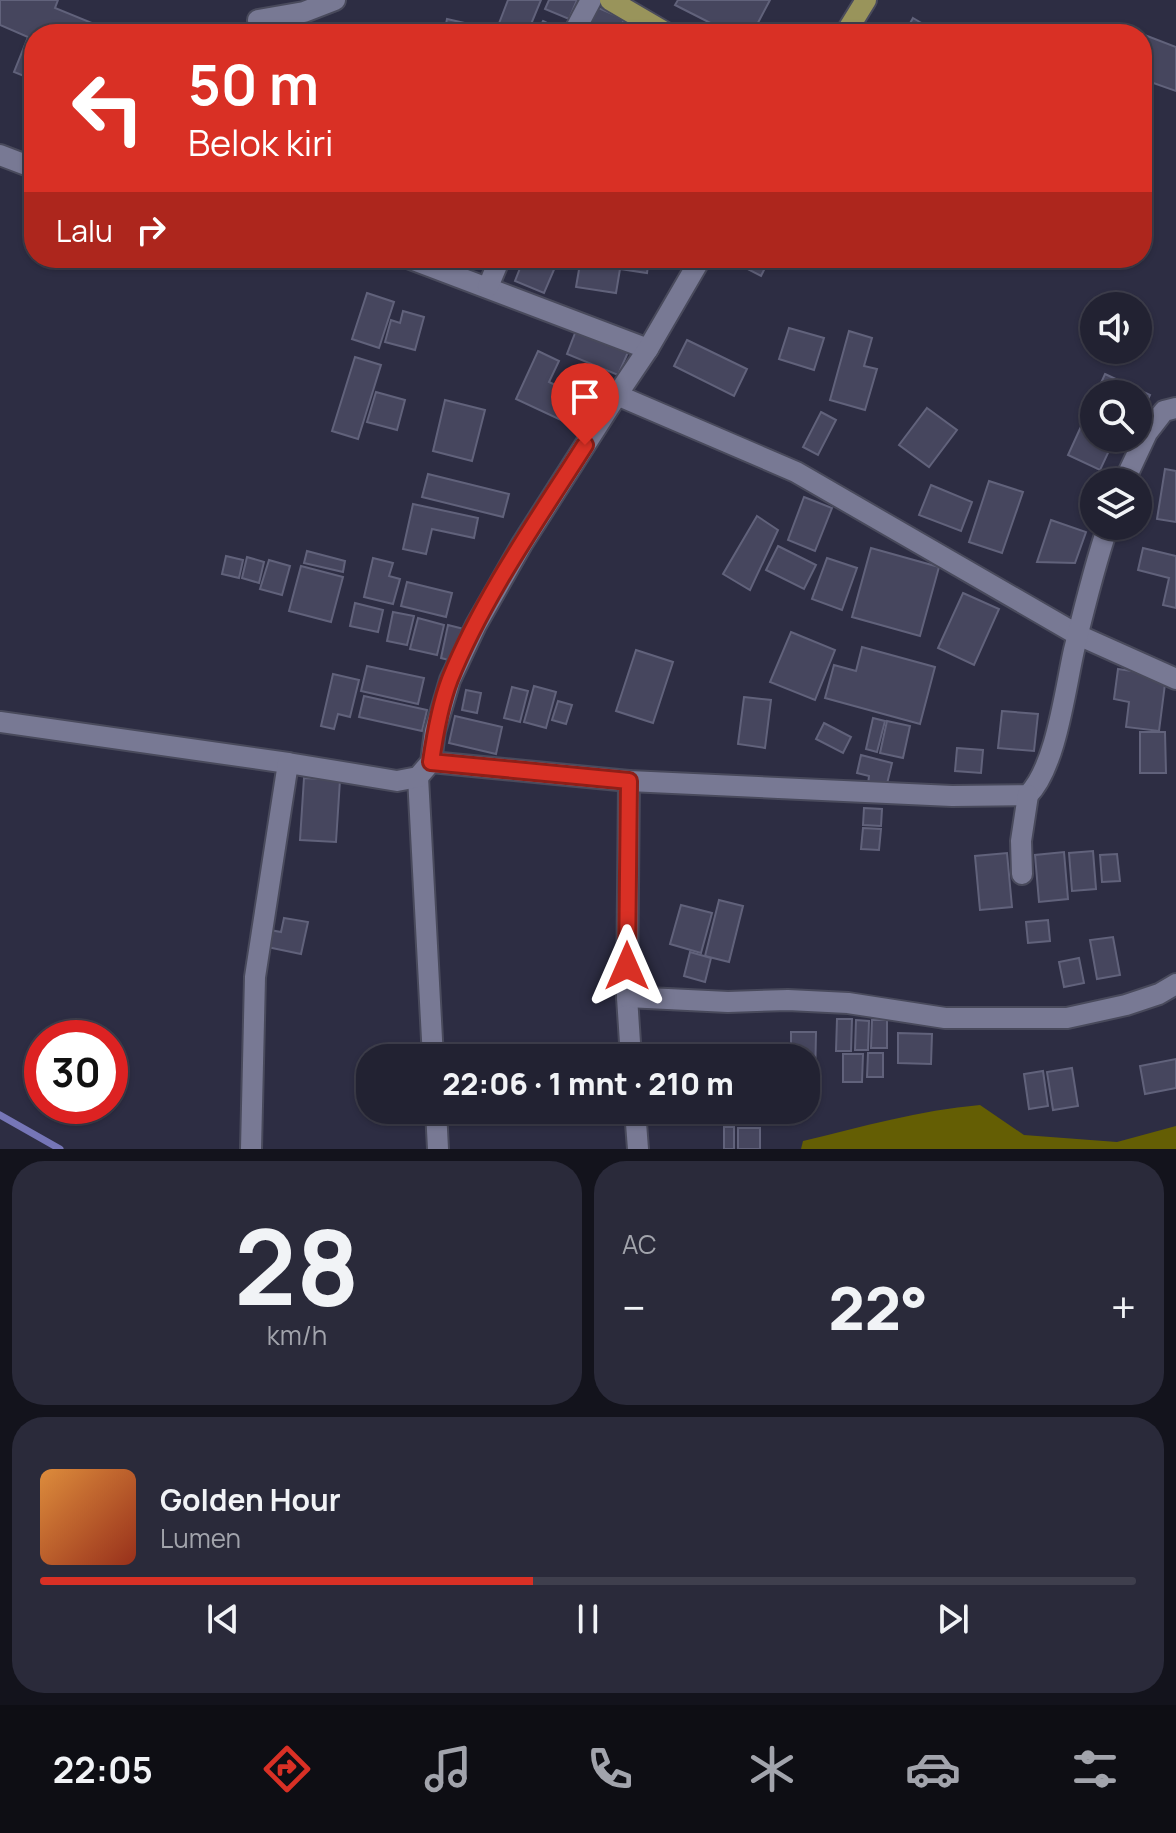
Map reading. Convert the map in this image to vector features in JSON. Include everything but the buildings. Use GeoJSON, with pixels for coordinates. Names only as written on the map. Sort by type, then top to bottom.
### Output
{"type":"FeatureCollection","features":[{"type":"Feature","properties":{"kind":"main road"},"geometry":{"type":"LineString","coordinates":[[610,0],[651,24]]}},
{"type":"Feature","properties":{"kind":"main road"},"geometry":{"type":"LineString","coordinates":[[851,24],[866,0]]}},
{"type":"Feature","properties":{"kind":"street"},"geometry":{"type":"LineString","coordinates":[[258,20],[304,12],[335,0]]}},
{"type":"Feature","properties":{"kind":"street"},"geometry":{"type":"LineString","coordinates":[[578,24],[591,0]]}},
{"type":"Feature","properties":{"kind":"street"},"geometry":{"type":"LineString","coordinates":[[0,155],[24,164]]}},
{"type":"Feature","properties":{"kind":"street"},"geometry":{"type":"LineString","coordinates":[[436,268],[648,349]]}},
{"type":"Feature","properties":{"kind":"street"},"geometry":{"type":"LineString","coordinates":[[488,287],[496,268]]}},
{"type":"Feature","properties":{"kind":"street"},"geometry":{"type":"LineString","coordinates":[[433,1044],[424,769],[450,680],[476,625],[522,544],[648,349],[695,268]]}},
{"type":"Feature","properties":{"kind":"street"},"geometry":{"type":"LineString","coordinates":[[617,395],[796,472],[1078,635],[1176,679]]}},
{"type":"Feature","properties":{"kind":"street"},"geometry":{"type":"LineString","coordinates":[[1131,468],[1147,433],[1164,411],[1176,408]]}},
{"type":"Feature","properties":{"kind":"street"},"geometry":{"type":"LineString","coordinates":[[1022,874],[1021,841],[1027,798],[1048,761],[1104,540]]}},
{"type":"Feature","properties":{"kind":"street"},"geometry":{"type":"LineString","coordinates":[[0,722],[397,781],[424,769],[1027,798]]}},
{"type":"Feature","properties":{"kind":"street"},"geometry":{"type":"LineString","coordinates":[[251,1149],[255,977],[288,763]]}},
{"type":"Feature","properties":{"kind":"street"},"geometry":{"type":"LineString","coordinates":[[629,781],[627,997],[630,1044]]}},
{"type":"Feature","properties":{"kind":"street"},"geometry":{"type":"LineString","coordinates":[[627,997],[848,1003],[945,1018],[1067,1018],[1126,1005],[1159,994],[1176,984]]}},
{"type":"Feature","properties":{"kind":"street"},"geometry":{"type":"LineString","coordinates":[[437,1124],[438,1149]]}},
{"type":"Feature","properties":{"kind":"street"},"geometry":{"type":"LineString","coordinates":[[636,1124],[638,1149]]}},
{"type":"Feature","properties":{"kind":"shaded area"},"geometry":{"type":"Polygon","coordinates":[[[980,1105],[1024,1135],[1117,1142],[1176,1126],[1176,1149],[801,1149],[803,1141],[847,1130],[913,1115],[980,1105]]]}},
{"type":"Feature","properties":{"kind":"waterway"},"geometry":{"type":"LineString","coordinates":[[0,1115],[60,1149]]}},
{"type":"Feature","properties":{"kind":"route"},"geometry":{"type":"LineString","coordinates":[[585,445],[522,544],[476,625],[450,680],[435,731],[431,762],[629,781],[627,966]]}}]}
